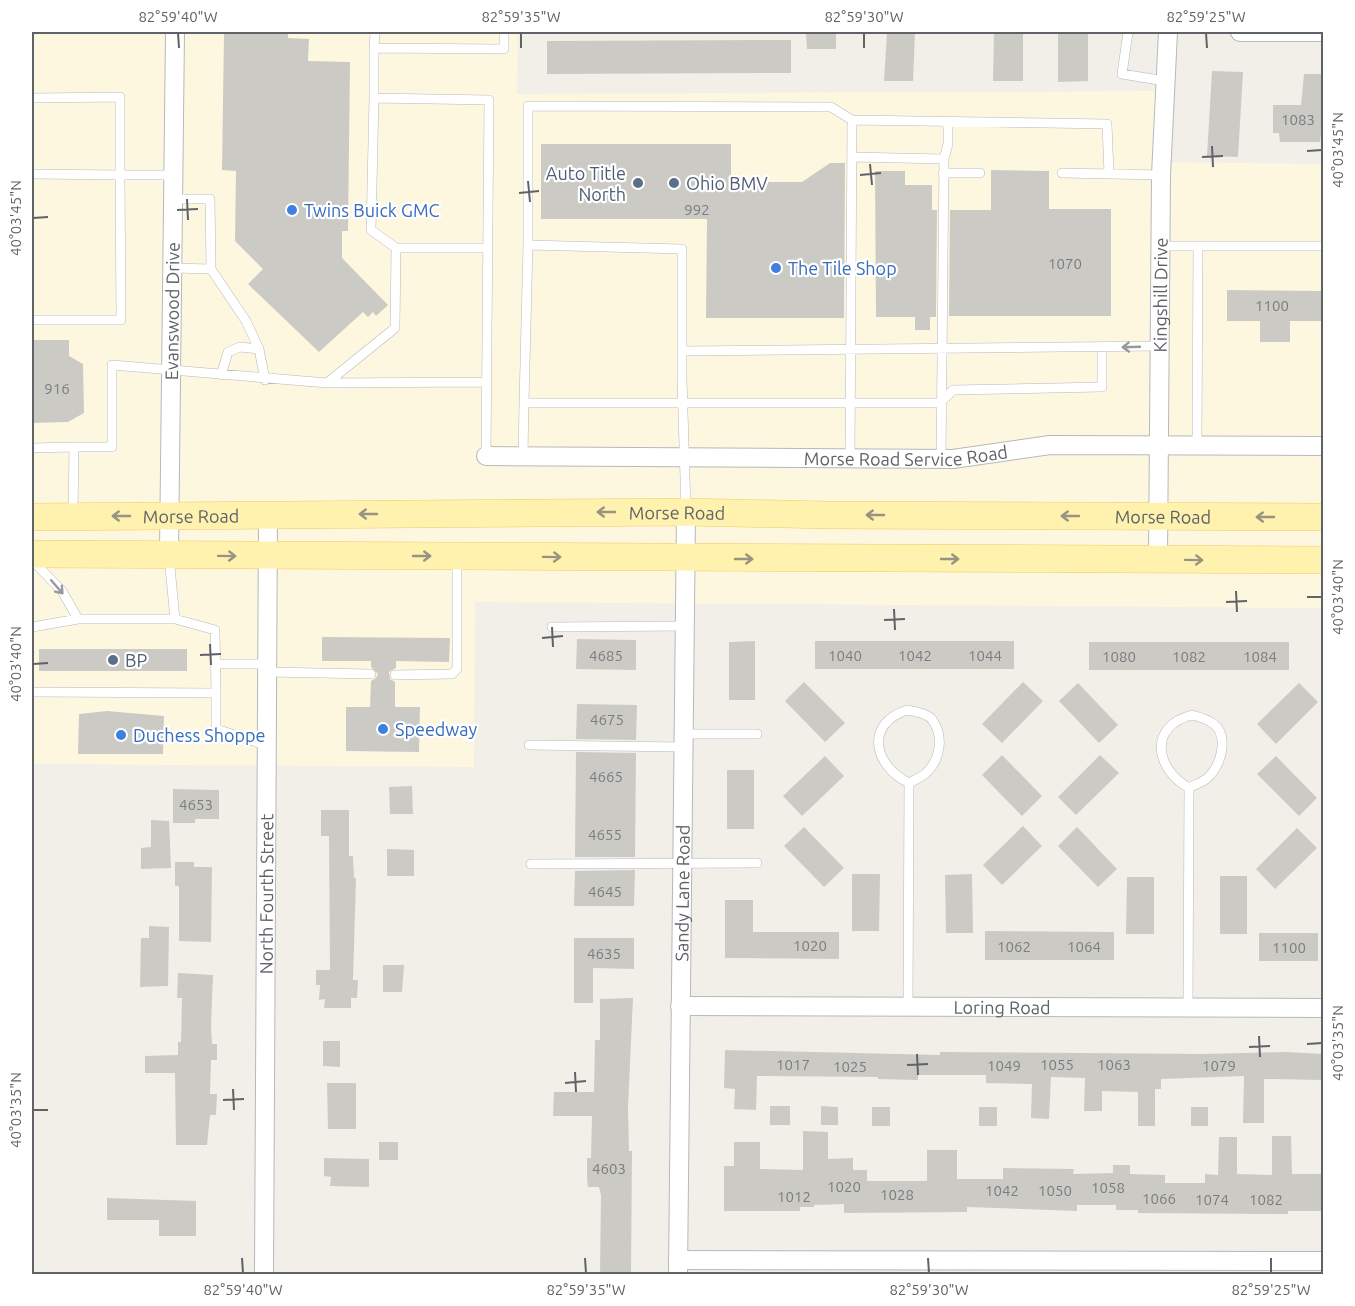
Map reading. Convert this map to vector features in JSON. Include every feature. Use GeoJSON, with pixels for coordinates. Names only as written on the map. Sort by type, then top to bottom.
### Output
{"type":"FeatureCollection","features":[{"type":"Feature","properties":{"kind":"main road","name":"Morse Road"},"geometry":{"type":"LineString","coordinates":[[32,516],[686,512],[826,515],[1323,517]]}},
{"type":"Feature","properties":{"kind":"main road"},"geometry":{"type":"LineString","coordinates":[[32,554],[1323,560]]}},
{"type":"Feature","properties":{"kind":"street","name":"Evanswood Drive"},"geometry":{"type":"LineString","coordinates":[[169,554],[175,32]]}},
{"type":"Feature","properties":{"kind":"street","name":"Kingshill Drive"},"geometry":{"type":"LineString","coordinates":[[1158,559],[1161,175],[1168,32]]}},
{"type":"Feature","properties":{"kind":"street"},"geometry":{"type":"LineString","coordinates":[[1239,32],[1323,32]]}},
{"type":"Feature","properties":{"kind":"street","name":"Morse Road Service Road"},"geometry":{"type":"LineString","coordinates":[[486,456],[941,459],[1050,446],[1323,446]]}},
{"type":"Feature","properties":{"kind":"street","name":"Sandy Lane Road"},"geometry":{"type":"LineString","coordinates":[[678,1267],[686,512]]}},
{"type":"Feature","properties":{"kind":"street","name":"North Fourth Street"},"geometry":{"type":"LineString","coordinates":[[264,1275],[268,515]]}},
{"type":"Feature","properties":{"kind":"street","name":"Loring Road"},"geometry":{"type":"LineString","coordinates":[[680,1006],[1323,1008]]}},
{"type":"Feature","properties":{"kind":"street"},"geometry":{"type":"LineString","coordinates":[[678,1267],[1323,1261]]}},
{"type":"Feature","properties":{"kind":"lane"},"geometry":{"type":"LineString","coordinates":[[375,32],[371,230],[396,248],[488,248]]}},
{"type":"Feature","properties":{"kind":"lane"},"geometry":{"type":"LineString","coordinates":[[374,48],[504,49],[504,32]]}},
{"type":"Feature","properties":{"kind":"lane"},"geometry":{"type":"LineString","coordinates":[[1128,32],[1122,74],[1166,81]]}},
{"type":"Feature","properties":{"kind":"lane"},"geometry":{"type":"LineString","coordinates":[[32,98],[120,97],[121,320],[32,320]]}},
{"type":"Feature","properties":{"kind":"lane"},"geometry":{"type":"LineString","coordinates":[[374,98],[489,100],[486,456]]}},
{"type":"Feature","properties":{"kind":"lane"},"geometry":{"type":"LineString","coordinates":[[524,456],[528,106],[831,107],[852,120],[1107,124],[1109,174]]}},
{"type":"Feature","properties":{"kind":"lane"},"geometry":{"type":"LineString","coordinates":[[850,458],[852,120]]}},
{"type":"Feature","properties":{"kind":"lane"},"geometry":{"type":"LineString","coordinates":[[941,459],[943,173],[948,144],[948,121]]}},
{"type":"Feature","properties":{"kind":"lane"},"geometry":{"type":"LineString","coordinates":[[852,157],[944,159]]}},
{"type":"Feature","properties":{"kind":"lane"},"geometry":{"type":"LineString","coordinates":[[943,173],[980,173]]}},
{"type":"Feature","properties":{"kind":"lane"},"geometry":{"type":"LineString","coordinates":[[1062,173],[1161,175]]}},
{"type":"Feature","properties":{"kind":"lane"},"geometry":{"type":"LineString","coordinates":[[32,174],[173,175]]}},
{"type":"Feature","properties":{"kind":"lane"},"geometry":{"type":"LineString","coordinates":[[173,199],[210,199],[210,269],[246,321],[259,349],[265,380]]}},
{"type":"Feature","properties":{"kind":"lane"},"geometry":{"type":"LineString","coordinates":[[528,245],[682,249],[686,512]]}},
{"type":"Feature","properties":{"kind":"lane"},"geometry":{"type":"LineString","coordinates":[[1160,246],[1323,246]]}},
{"type":"Feature","properties":{"kind":"lane"},"geometry":{"type":"LineString","coordinates":[[1197,446],[1198,246]]}},
{"type":"Feature","properties":{"kind":"lane"},"geometry":{"type":"LineString","coordinates":[[327,383],[395,327],[396,248]]}},
{"type":"Feature","properties":{"kind":"lane"},"geometry":{"type":"LineString","coordinates":[[173,268],[210,269]]}},
{"type":"Feature","properties":{"kind":"lane"},"geometry":{"type":"LineString","coordinates":[[682,351],[1159,346]]}},
{"type":"Feature","properties":{"kind":"lane"},"geometry":{"type":"LineString","coordinates":[[221,375],[228,352],[240,347],[259,349]]}},
{"type":"Feature","properties":{"kind":"lane"},"geometry":{"type":"LineString","coordinates":[[524,403],[940,403],[953,390],[1102,387],[1102,348]]}},
{"type":"Feature","properties":{"kind":"lane"},"geometry":{"type":"LineString","coordinates":[[32,448],[112,447],[112,365],[265,380],[327,383],[487,382]]}},
{"type":"Feature","properties":{"kind":"lane"},"geometry":{"type":"LineString","coordinates":[[73,516],[74,447]]}},
{"type":"Feature","properties":{"kind":"lane"},"geometry":{"type":"LineString","coordinates":[[169,554],[175,619]]}},
{"type":"Feature","properties":{"kind":"lane"},"geometry":{"type":"LineString","coordinates":[[396,675],[452,674],[457,669],[457,556]]}},
{"type":"Feature","properties":{"kind":"lane"},"geometry":{"type":"LineString","coordinates":[[32,560],[62,591],[78,619]]}},
{"type":"Feature","properties":{"kind":"lane"},"geometry":{"type":"LineString","coordinates":[[32,627],[78,619],[175,619],[215,630],[216,729],[268,746]]}},
{"type":"Feature","properties":{"kind":"lane"},"geometry":{"type":"LineString","coordinates":[[552,627],[684,626]]}},
{"type":"Feature","properties":{"kind":"lane"},"geometry":{"type":"LineString","coordinates":[[215,664],[371,675]]}},
{"type":"Feature","properties":{"kind":"lane"},"geometry":{"type":"LineString","coordinates":[[32,692],[216,693]]}},
{"type":"Feature","properties":{"kind":"lane"},"geometry":{"type":"LineString","coordinates":[[907,710],[933,719],[938,735],[939,754],[926,773],[909,783],[894,776],[883,762],[878,745],[882,726],[892,715],[907,710]]}},
{"type":"Feature","properties":{"kind":"lane"},"geometry":{"type":"LineString","coordinates":[[1192,715],[1206,719],[1216,726],[1221,742],[1221,761],[1206,779],[1189,788],[1174,780],[1165,765],[1161,748],[1166,729],[1176,719],[1192,715]]}},
{"type":"Feature","properties":{"kind":"lane"},"geometry":{"type":"LineString","coordinates":[[529,745],[682,741],[757,734]]}},
{"type":"Feature","properties":{"kind":"lane"},"geometry":{"type":"LineString","coordinates":[[908,1006],[909,783]]}},
{"type":"Feature","properties":{"kind":"lane"},"geometry":{"type":"LineString","coordinates":[[1188,1007],[1189,788]]}},
{"type":"Feature","properties":{"kind":"lane"},"geometry":{"type":"LineString","coordinates":[[531,864],[757,863]]}},
{"type":"Feature","properties":{"kind":"shaded area"},"geometry":{"type":"Polygon","coordinates":[[[32,32],[518,32],[517,94],[1162,91],[1159,162],[1323,164],[1323,608],[475,602],[474,767],[32,764],[32,32]]]}},
{"type":"Feature","properties":{"kind":"building","name":"Twins Buick GMC"},"geometry":{"type":"Polygon","coordinates":[[[224,32],[288,32],[288,38],[309,39],[308,61],[350,62],[348,231],[342,231],[342,258],[388,305],[376,316],[373,312],[368,317],[363,312],[319,352],[248,284],[263,269],[235,241],[236,171],[222,170],[224,32]]]}},
{"type":"Feature","properties":{"kind":"building"},"geometry":{"type":"Polygon","coordinates":[[[806,32],[836,32],[836,49],[807,49],[806,32]]]}},
{"type":"Feature","properties":{"kind":"building"},"geometry":{"type":"Polygon","coordinates":[[[887,32],[915,32],[913,81],[884,81],[887,32]]]}},
{"type":"Feature","properties":{"kind":"building"},"geometry":{"type":"Polygon","coordinates":[[[994,32],[1023,32],[1023,81],[993,81],[994,32]]]}},
{"type":"Feature","properties":{"kind":"building"},"geometry":{"type":"Polygon","coordinates":[[[1058,32],[1088,32],[1088,81],[1058,82],[1058,32]]]}},
{"type":"Feature","properties":{"kind":"building"},"geometry":{"type":"Polygon","coordinates":[[[791,40],[791,73],[547,74],[547,41],[791,40]]]}},
{"type":"Feature","properties":{"kind":"building"},"geometry":{"type":"Polygon","coordinates":[[[1212,71],[1243,72],[1238,157],[1207,156],[1212,71]]]}},
{"type":"Feature","properties":{"kind":"building"},"geometry":{"type":"Polygon","coordinates":[[[1304,74],[1323,74],[1323,133],[1321,133],[1320,142],[1280,142],[1279,133],[1273,133],[1273,105],[1301,105],[1304,74]]]}},
{"type":"Feature","properties":{"kind":"building"},"geometry":{"type":"Polygon","coordinates":[[[541,144],[731,144],[731,182],[802,182],[830,163],[845,163],[844,318],[706,318],[707,219],[541,219],[541,144]]]}},
{"type":"Feature","properties":{"kind":"building"},"geometry":{"type":"Polygon","coordinates":[[[991,170],[1049,171],[1049,209],[1111,209],[1111,316],[949,316],[950,210],[991,210],[991,170]]]}},
{"type":"Feature","properties":{"kind":"building"},"geometry":{"type":"Polygon","coordinates":[[[875,171],[905,171],[905,185],[932,185],[932,210],[937,210],[936,317],[930,317],[930,330],[915,330],[915,317],[876,317],[875,171]]]}},
{"type":"Feature","properties":{"kind":"building"},"geometry":{"type":"Polygon","coordinates":[[[1227,290],[1323,291],[1323,321],[1290,321],[1290,342],[1260,342],[1260,321],[1227,321],[1227,290]]]}},
{"type":"Feature","properties":{"kind":"building"},"geometry":{"type":"Polygon","coordinates":[[[32,340],[69,340],[69,356],[83,364],[84,413],[68,422],[32,423],[32,340]]]}},
{"type":"Feature","properties":{"kind":"building"},"geometry":{"type":"Polygon","coordinates":[[[322,637],[450,638],[449,662],[396,661],[396,668],[389,672],[390,679],[395,682],[395,707],[420,707],[419,752],[346,751],[346,707],[370,707],[371,681],[378,674],[371,667],[371,661],[322,661],[322,637]]]}},
{"type":"Feature","properties":{"kind":"building"},"geometry":{"type":"Polygon","coordinates":[[[577,639],[636,640],[636,670],[576,669],[577,639]]]}},
{"type":"Feature","properties":{"kind":"building"},"geometry":{"type":"Polygon","coordinates":[[[755,641],[755,700],[729,700],[729,642],[755,641]]]}},
{"type":"Feature","properties":{"kind":"building"},"geometry":{"type":"Polygon","coordinates":[[[815,641],[1014,641],[1014,669],[815,669],[815,641]]]}},
{"type":"Feature","properties":{"kind":"building"},"geometry":{"type":"Polygon","coordinates":[[[1089,642],[1289,642],[1289,670],[1089,670],[1089,642]]]}},
{"type":"Feature","properties":{"kind":"building","name":"BP"},"geometry":{"type":"Polygon","coordinates":[[[39,649],[187,649],[187,671],[39,671],[39,649]]]}},
{"type":"Feature","properties":{"kind":"building"},"geometry":{"type":"Polygon","coordinates":[[[804,682],[845,723],[825,742],[785,701],[804,682]]]}},
{"type":"Feature","properties":{"kind":"building"},"geometry":{"type":"Polygon","coordinates":[[[1023,682],[1043,701],[1002,743],[982,724],[1023,682]]]}},
{"type":"Feature","properties":{"kind":"building"},"geometry":{"type":"Polygon","coordinates":[[[1078,683],[1118,725],[1099,743],[1059,701],[1078,683]]]}},
{"type":"Feature","properties":{"kind":"building"},"geometry":{"type":"Polygon","coordinates":[[[1299,683],[1318,702],[1276,744],[1257,724],[1299,683]]]}},
{"type":"Feature","properties":{"kind":"building"},"geometry":{"type":"Polygon","coordinates":[[[577,704],[637,705],[636,740],[576,739],[577,704]]]}},
{"type":"Feature","properties":{"kind":"building","name":"Duchess Shoppe"},"geometry":{"type":"Polygon","coordinates":[[[107,711],[164,716],[163,754],[78,754],[79,714],[107,711]]]}},
{"type":"Feature","properties":{"kind":"building"},"geometry":{"type":"Polygon","coordinates":[[[576,752],[636,753],[635,857],[575,857],[576,752]]]}},
{"type":"Feature","properties":{"kind":"building"},"geometry":{"type":"Polygon","coordinates":[[[1002,755],[1042,796],[1022,816],[982,775],[1002,755]]]}},
{"type":"Feature","properties":{"kind":"building"},"geometry":{"type":"Polygon","coordinates":[[[1100,755],[1119,773],[1076,815],[1058,797],[1100,755]]]}},
{"type":"Feature","properties":{"kind":"building"},"geometry":{"type":"Polygon","coordinates":[[[825,756],[844,776],[802,816],[783,796],[825,756]]]}},
{"type":"Feature","properties":{"kind":"building"},"geometry":{"type":"Polygon","coordinates":[[[1276,756],[1317,798],[1299,816],[1257,774],[1276,756]]]}},
{"type":"Feature","properties":{"kind":"building"},"geometry":{"type":"Polygon","coordinates":[[[727,770],[754,770],[754,829],[727,829],[727,770]]]}},
{"type":"Feature","properties":{"kind":"building"},"geometry":{"type":"Polygon","coordinates":[[[412,786],[413,814],[390,814],[389,787],[412,786]]]}},
{"type":"Feature","properties":{"kind":"building"},"geometry":{"type":"Polygon","coordinates":[[[173,789],[219,790],[219,819],[195,819],[195,823],[173,823],[173,789]]]}},
{"type":"Feature","properties":{"kind":"building"},"geometry":{"type":"Polygon","coordinates":[[[321,810],[349,810],[349,856],[353,856],[354,878],[356,878],[353,980],[358,980],[357,998],[351,998],[351,1008],[324,1008],[325,999],[319,1000],[320,985],[316,985],[316,970],[330,970],[329,836],[321,836],[321,810]]]}},
{"type":"Feature","properties":{"kind":"building"},"geometry":{"type":"Polygon","coordinates":[[[151,820],[169,821],[171,868],[141,869],[141,848],[151,847],[151,820]]]}},
{"type":"Feature","properties":{"kind":"building"},"geometry":{"type":"Polygon","coordinates":[[[1023,826],[1042,846],[1002,885],[983,865],[1023,826]]]}},
{"type":"Feature","properties":{"kind":"building"},"geometry":{"type":"Polygon","coordinates":[[[804,827],[844,868],[824,887],[784,846],[804,827]]]}},
{"type":"Feature","properties":{"kind":"building"},"geometry":{"type":"Polygon","coordinates":[[[1077,827],[1117,869],[1098,887],[1058,846],[1077,827]]]}},
{"type":"Feature","properties":{"kind":"building"},"geometry":{"type":"Polygon","coordinates":[[[1297,828],[1317,848],[1275,889],[1256,869],[1297,828]]]}},
{"type":"Feature","properties":{"kind":"building"},"geometry":{"type":"Polygon","coordinates":[[[387,849],[414,850],[414,876],[387,876],[387,849]]]}},
{"type":"Feature","properties":{"kind":"building"},"geometry":{"type":"Polygon","coordinates":[[[175,862],[194,862],[194,867],[212,867],[211,942],[179,941],[179,886],[175,886],[175,862]]]}},
{"type":"Feature","properties":{"kind":"building"},"geometry":{"type":"Polygon","coordinates":[[[635,870],[634,906],[574,906],[575,871],[635,870]]]}},
{"type":"Feature","properties":{"kind":"building"},"geometry":{"type":"Polygon","coordinates":[[[852,874],[880,874],[879,931],[852,931],[852,874]]]}},
{"type":"Feature","properties":{"kind":"building"},"geometry":{"type":"Polygon","coordinates":[[[972,874],[973,933],[946,933],[945,875],[972,874]]]}},
{"type":"Feature","properties":{"kind":"building"},"geometry":{"type":"Polygon","coordinates":[[[1220,876],[1247,876],[1247,934],[1220,934],[1220,876]]]}},
{"type":"Feature","properties":{"kind":"building"},"geometry":{"type":"Polygon","coordinates":[[[1127,877],[1154,877],[1154,934],[1126,934],[1127,877]]]}},
{"type":"Feature","properties":{"kind":"building"},"geometry":{"type":"Polygon","coordinates":[[[725,900],[753,900],[753,932],[839,932],[839,959],[725,958],[725,900]]]}},
{"type":"Feature","properties":{"kind":"building"},"geometry":{"type":"Polygon","coordinates":[[[149,926],[169,927],[168,986],[140,987],[141,938],[149,938],[149,926]]]}},
{"type":"Feature","properties":{"kind":"building"},"geometry":{"type":"Polygon","coordinates":[[[985,931],[1114,932],[1114,960],[985,960],[985,931]]]}},
{"type":"Feature","properties":{"kind":"building"},"geometry":{"type":"Polygon","coordinates":[[[1259,933],[1318,933],[1318,961],[1259,961],[1259,933]]]}},
{"type":"Feature","properties":{"kind":"building"},"geometry":{"type":"Polygon","coordinates":[[[574,938],[634,938],[634,969],[593,968],[593,1003],[574,1003],[574,938]]]}},
{"type":"Feature","properties":{"kind":"building"},"geometry":{"type":"Polygon","coordinates":[[[383,965],[404,965],[402,992],[383,992],[383,965]]]}},
{"type":"Feature","properties":{"kind":"building"},"geometry":{"type":"Polygon","coordinates":[[[178,973],[213,975],[211,1026],[212,1044],[217,1044],[217,1060],[211,1060],[210,1094],[217,1094],[216,1115],[210,1115],[207,1145],[176,1145],[175,1073],[145,1073],[145,1056],[178,1055],[178,1042],[181,1042],[182,998],[177,998],[178,973]]]}},
{"type":"Feature","properties":{"kind":"building"},"geometry":{"type":"Polygon","coordinates":[[[633,998],[628,1107],[629,1151],[632,1151],[631,1275],[600,1275],[601,1195],[599,1187],[588,1187],[587,1178],[587,1158],[591,1158],[592,1116],[553,1116],[554,1092],[594,1092],[595,1040],[600,1040],[600,999],[633,998]]]}},
{"type":"Feature","properties":{"kind":"building"},"geometry":{"type":"Polygon","coordinates":[[[323,1041],[340,1041],[340,1067],[323,1066],[323,1041]]]}},
{"type":"Feature","properties":{"kind":"building"},"geometry":{"type":"Polygon","coordinates":[[[725,1050],[940,1055],[940,1052],[1205,1054],[1286,1052],[1323,1054],[1323,1080],[1264,1079],[1264,1123],[1243,1123],[1244,1076],[1161,1079],[1161,1089],[1155,1089],[1155,1126],[1138,1126],[1138,1092],[1102,1091],[1102,1111],[1084,1111],[1085,1078],[1051,1077],[1049,1119],[1031,1118],[1032,1084],[986,1083],[986,1075],[918,1075],[918,1080],[878,1079],[878,1077],[757,1076],[756,1110],[734,1109],[735,1089],[724,1088],[725,1050]]]}},
{"type":"Feature","properties":{"kind":"building"},"geometry":{"type":"Polygon","coordinates":[[[327,1083],[356,1083],[356,1129],[328,1129],[327,1083]]]}},
{"type":"Feature","properties":{"kind":"building"},"geometry":{"type":"Polygon","coordinates":[[[770,1106],[790,1106],[790,1125],[770,1125],[770,1106]]]}},
{"type":"Feature","properties":{"kind":"building"},"geometry":{"type":"Polygon","coordinates":[[[821,1106],[838,1107],[838,1125],[821,1125],[821,1106]]]}},
{"type":"Feature","properties":{"kind":"building"},"geometry":{"type":"Polygon","coordinates":[[[872,1107],[890,1107],[890,1126],[872,1126],[872,1107]]]}},
{"type":"Feature","properties":{"kind":"building"},"geometry":{"type":"Polygon","coordinates":[[[979,1107],[997,1107],[997,1126],[979,1126],[979,1107]]]}},
{"type":"Feature","properties":{"kind":"building"},"geometry":{"type":"Polygon","coordinates":[[[1191,1107],[1208,1107],[1208,1126],[1191,1126],[1191,1107]]]}},
{"type":"Feature","properties":{"kind":"building"},"geometry":{"type":"Polygon","coordinates":[[[803,1131],[828,1132],[828,1159],[853,1158],[853,1170],[867,1170],[867,1181],[927,1181],[927,1150],[957,1150],[957,1179],[1003,1179],[1003,1168],[1074,1169],[1073,1174],[1113,1173],[1113,1165],[1130,1165],[1130,1174],[1165,1175],[1165,1183],[1205,1183],[1205,1174],[1218,1175],[1219,1137],[1237,1137],[1237,1174],[1272,1175],[1272,1136],[1291,1136],[1292,1174],[1323,1174],[1323,1211],[1288,1211],[1288,1214],[1138,1213],[1138,1210],[1116,1210],[1116,1205],[1077,1205],[1077,1211],[967,1207],[967,1212],[844,1213],[844,1204],[800,1207],[800,1211],[724,1211],[724,1166],[734,1166],[734,1142],[760,1142],[760,1169],[803,1170],[803,1131]]]}},
{"type":"Feature","properties":{"kind":"building"},"geometry":{"type":"Polygon","coordinates":[[[379,1142],[398,1142],[398,1160],[379,1160],[379,1142]]]}},
{"type":"Feature","properties":{"kind":"building"},"geometry":{"type":"Polygon","coordinates":[[[324,1158],[369,1159],[369,1187],[330,1186],[331,1177],[324,1176],[324,1158]]]}},
{"type":"Feature","properties":{"kind":"building"},"geometry":{"type":"Polygon","coordinates":[[[107,1198],[196,1201],[196,1236],[159,1236],[159,1220],[107,1220],[107,1198]]]}},
{"type":"Feature","properties":{"kind":"place","name":"Auto Title North"},"geometry":{"type":"Point","coordinates":[638,183]}},
{"type":"Feature","properties":{"kind":"place","name":"Ohio BMV"},"geometry":{"type":"Point","coordinates":[674,183]}},
{"type":"Feature","properties":{"kind":"place","name":"Twins Buick GMC"},"geometry":{"type":"Point","coordinates":[292,210]}},
{"type":"Feature","properties":{"kind":"place","name":"The Tile Shop"},"geometry":{"type":"Point","coordinates":[776,268]}},
{"type":"Feature","properties":{"kind":"place","name":"BP"},"geometry":{"type":"Point","coordinates":[113,660]}},
{"type":"Feature","properties":{"kind":"place","name":"Speedway"},"geometry":{"type":"Point","coordinates":[383,729]}},
{"type":"Feature","properties":{"kind":"place","name":"Duchess Shoppe"},"geometry":{"type":"Point","coordinates":[121,735]}}]}
